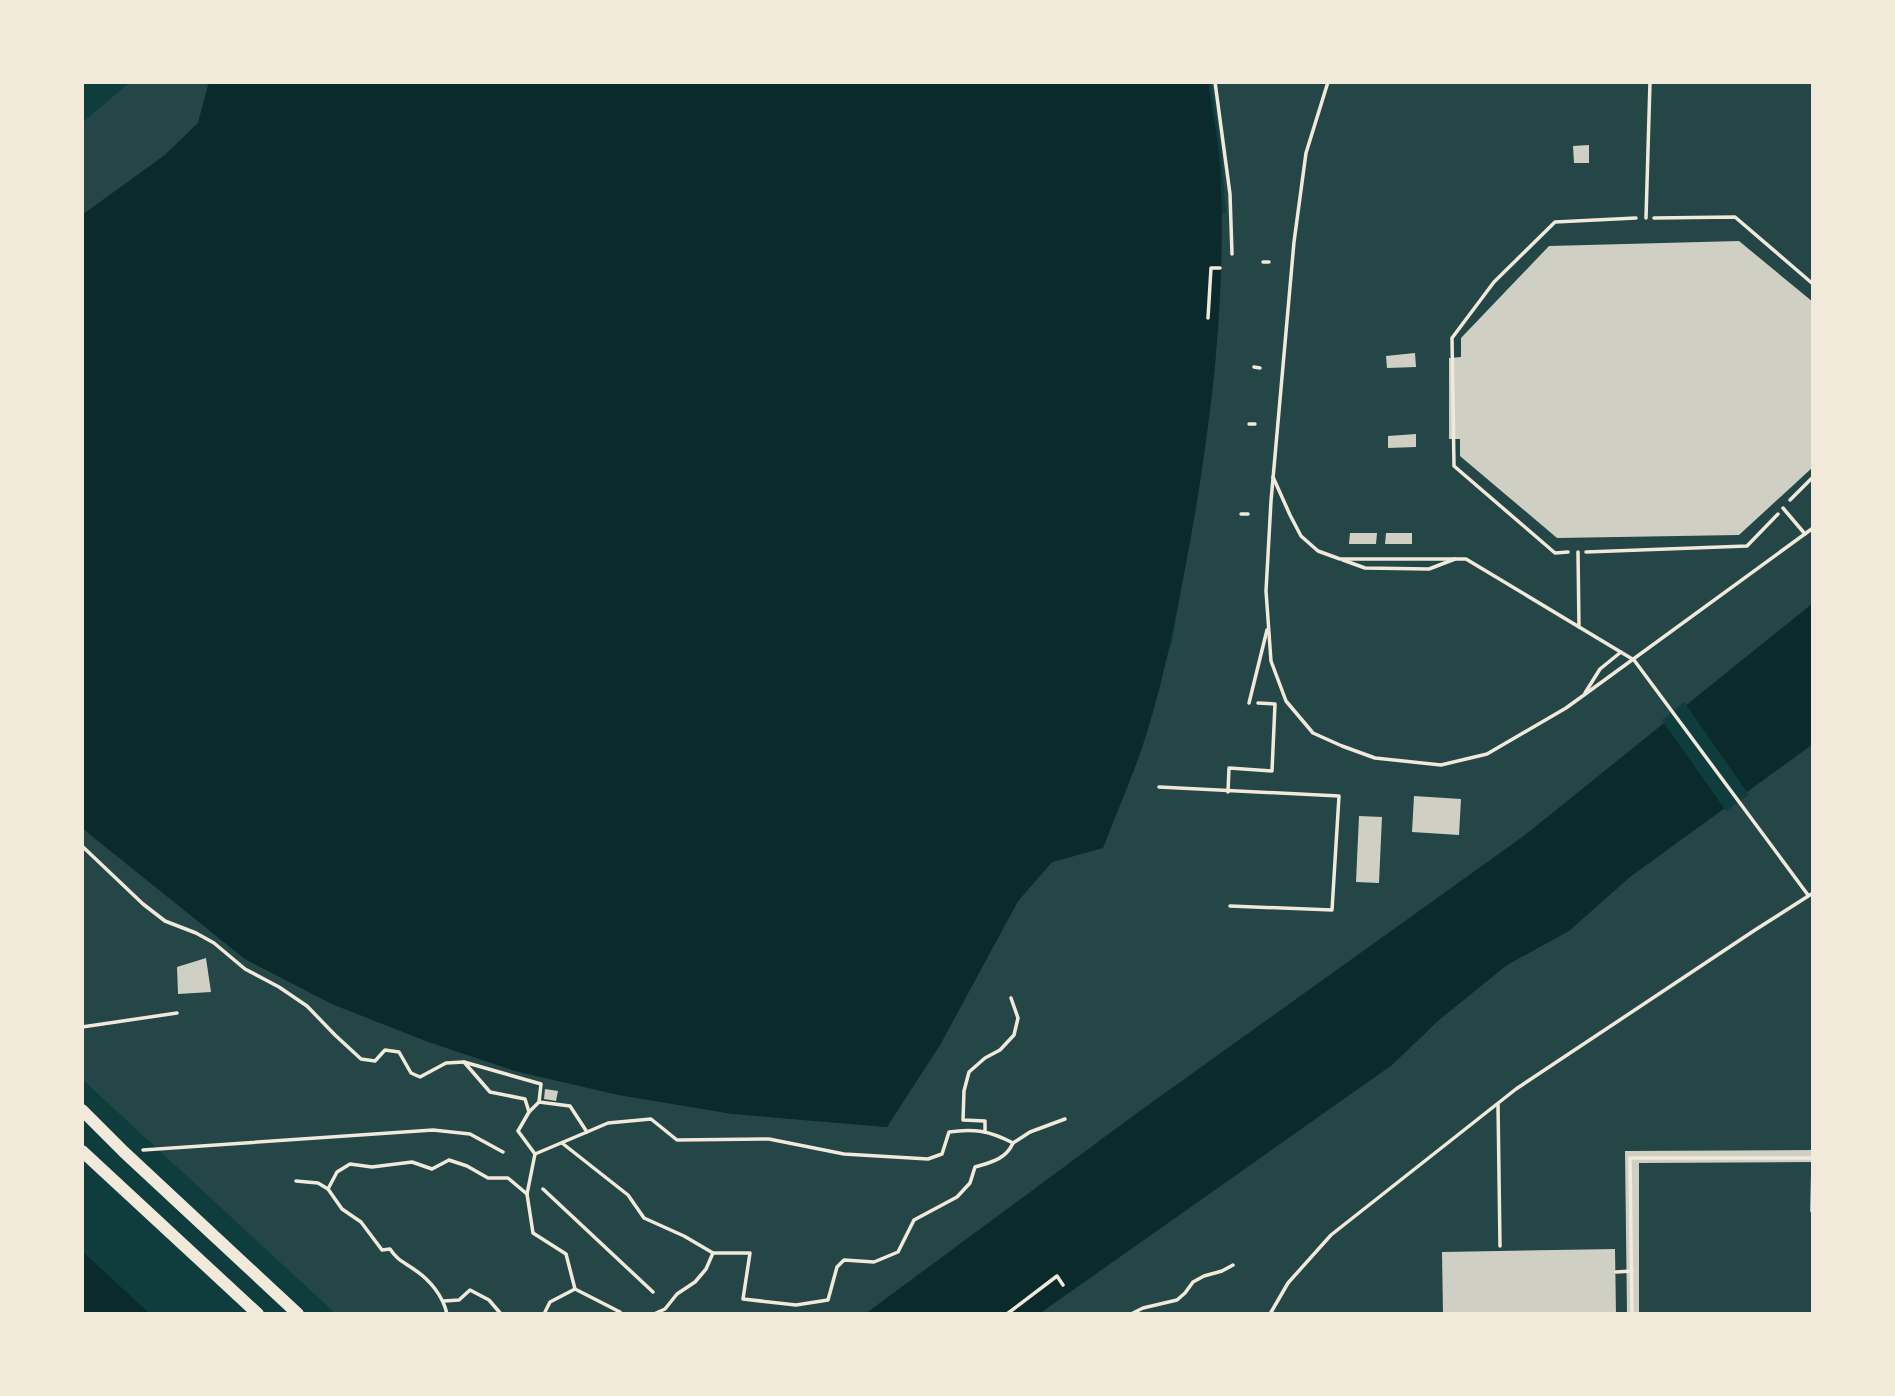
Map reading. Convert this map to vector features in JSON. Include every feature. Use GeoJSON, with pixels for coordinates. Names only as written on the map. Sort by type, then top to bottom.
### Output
{"type":"FeatureCollection","features":[{"type":"Feature","properties":{"kind":"main road"},"geometry":{"type":"LineString","coordinates":[[82,1110],[298,1314]]}},
{"type":"Feature","properties":{"kind":"main road"},"geometry":{"type":"LineString","coordinates":[[82,1152],[258,1314]]}},
{"type":"Feature","properties":{"kind":"lane"},"geometry":{"type":"LineString","coordinates":[[1328,82],[1306,153],[1294,242],[1273,475],[1266,591],[1271,661],[1286,701],[1313,733],[1375,758],[1441,765],[1486,754],[1584,695],[1813,528]]}},
{"type":"Feature","properties":{"kind":"lane"},"geometry":{"type":"LineString","coordinates":[[1646,218],[1650,82]]}},
{"type":"Feature","properties":{"kind":"lane"},"geometry":{"type":"LineString","coordinates":[[1273,475],[1301,536],[1318,551],[1364,568],[1429,569],[1457,559]]}},
{"type":"Feature","properties":{"kind":"lane"},"geometry":{"type":"LineString","coordinates":[[1783,508],[1805,534]]}},
{"type":"Feature","properties":{"kind":"lane"},"geometry":{"type":"LineString","coordinates":[[1578,552],[1579,627]]}},
{"type":"Feature","properties":{"kind":"lane"},"geometry":{"type":"LineString","coordinates":[[1270,1314],[1288,1283],[1331,1235],[1498,1104],[1539,1074],[1810,895],[1764,838],[1634,660],[1466,559],[1340,559]]}},
{"type":"Feature","properties":{"kind":"lane"},"geometry":{"type":"LineString","coordinates":[[1249,703],[1268,624]]}},
{"type":"Feature","properties":{"kind":"lane"},"geometry":{"type":"LineString","coordinates":[[1584,695],[1600,669],[1621,653]]}},
{"type":"Feature","properties":{"kind":"lane"},"geometry":{"type":"LineString","coordinates":[[82,1027],[177,1013]]}},
{"type":"Feature","properties":{"kind":"lane"},"geometry":{"type":"LineString","coordinates":[[1498,1104],[1500,1246]]}},
{"type":"Feature","properties":{"kind":"path"},"geometry":{"type":"LineString","coordinates":[[1215,82],[1230,194],[1232,254]]}},
{"type":"Feature","properties":{"kind":"path"},"geometry":{"type":"LineString","coordinates":[[1813,284],[1735,218],[1555,222],[1494,282],[1452,338],[1454,466],[1555,553],[1747,545],[1813,477]]}},
{"type":"Feature","properties":{"kind":"path"},"geometry":{"type":"LineString","coordinates":[[1263,262],[1269,262]]}},
{"type":"Feature","properties":{"kind":"path"},"geometry":{"type":"LineString","coordinates":[[1208,318],[1211,268],[1220,268]]}},
{"type":"Feature","properties":{"kind":"path"},"geometry":{"type":"LineString","coordinates":[[1249,424],[1255,424]]}},
{"type":"Feature","properties":{"kind":"path"},"geometry":{"type":"LineString","coordinates":[[1241,514],[1248,514]]}},
{"type":"Feature","properties":{"kind":"path"},"geometry":{"type":"LineString","coordinates":[[1228,792],[1229,768],[1272,771],[1275,704],[1249,703]]}},
{"type":"Feature","properties":{"kind":"path"},"geometry":{"type":"LineString","coordinates":[[1159,788],[1339,796],[1332,910],[1230,906]]}},
{"type":"Feature","properties":{"kind":"path"},"geometry":{"type":"LineString","coordinates":[[82,846],[164,921],[214,943],[245,969],[307,1006],[361,1059],[375,1061],[385,1050],[399,1052],[411,1073],[420,1077],[446,1063],[464,1062],[541,1084],[539,1102],[518,1130],[534,1154],[527,1194],[533,1233],[566,1254],[575,1289],[621,1313]]}},
{"type":"Feature","properties":{"kind":"path"},"geometry":{"type":"LineString","coordinates":[[985,1132],[985,1121],[963,1120],[964,1091],[969,1072],[985,1058],[1000,1050],[1014,1035],[1018,1018],[1011,998]]}},
{"type":"Feature","properties":{"kind":"path"},"geometry":{"type":"LineString","coordinates":[[464,1062],[490,1092],[525,1099],[529,1112]]}},
{"type":"Feature","properties":{"kind":"path"},"geometry":{"type":"LineString","coordinates":[[539,1102],[570,1107],[587,1132]]}},
{"type":"Feature","properties":{"kind":"path"},"geometry":{"type":"LineString","coordinates":[[534,1154],[608,1123],[651,1119],[677,1140],[769,1139],[844,1154],[928,1159],[942,1154],[948,1132],[965,1130],[993,1133],[1013,1143]]}},
{"type":"Feature","properties":{"kind":"path"},"geometry":{"type":"LineString","coordinates":[[562,1143],[628,1195],[644,1219],[684,1236],[713,1253],[750,1253],[743,1299],[796,1306],[828,1300],[837,1267],[844,1260],[874,1262],[898,1252],[914,1220],[957,1197],[970,1183],[975,1167],[998,1160],[1009,1152],[1013,1143],[1030,1132],[1065,1119]]}},
{"type":"Feature","properties":{"kind":"path"},"geometry":{"type":"LineString","coordinates":[[124,1152],[433,1130],[470,1134],[503,1152]]}},
{"type":"Feature","properties":{"kind":"path"},"geometry":{"type":"LineString","coordinates":[[1632,1314],[1630,1158],[1813,1158],[1812,1212]]}},
{"type":"Feature","properties":{"kind":"path"},"geometry":{"type":"LineString","coordinates":[[328,1189],[337,1172],[350,1164],[372,1167],[411,1162],[432,1169],[449,1160],[488,1178],[508,1178],[527,1194]]}},
{"type":"Feature","properties":{"kind":"path"},"geometry":{"type":"LineString","coordinates":[[296,1181],[318,1183],[328,1189],[342,1209],[361,1222],[382,1250],[390,1249],[398,1260],[415,1270],[433,1286],[444,1301],[447,1314]]}},
{"type":"Feature","properties":{"kind":"path"},"geometry":{"type":"LineString","coordinates":[[543,1189],[653,1292]]}},
{"type":"Feature","properties":{"kind":"path"},"geometry":{"type":"LineString","coordinates":[[654,1314],[664,1309],[677,1294],[695,1282],[706,1269],[713,1253]]}},
{"type":"Feature","properties":{"kind":"path"},"geometry":{"type":"LineString","coordinates":[[1131,1314],[1143,1308],[1177,1300],[1193,1282],[1222,1272],[1233,1265]]}},
{"type":"Feature","properties":{"kind":"path"},"geometry":{"type":"LineString","coordinates":[[1616,1272],[1632,1271]]}},
{"type":"Feature","properties":{"kind":"path"},"geometry":{"type":"LineString","coordinates":[[1007,1314],[1057,1276],[1063,1285]]}},
{"type":"Feature","properties":{"kind":"path"},"geometry":{"type":"LineString","coordinates":[[544,1314],[550,1302],[575,1289]]}},
{"type":"Feature","properties":{"kind":"path"},"geometry":{"type":"LineString","coordinates":[[444,1301],[459,1300],[470,1290],[489,1300],[501,1314]]}},
{"type":"Feature","properties":{"kind":"shaded area"},"geometry":{"type":"Polygon","coordinates":[[[130,82],[209,82],[198,123],[165,155],[82,215],[82,123],[130,82]]]}},
{"type":"Feature","properties":{"kind":"shaded area"},"geometry":{"type":"Polygon","coordinates":[[[209,82],[1208,82],[1219,156],[1222,213],[1216,355],[1190,542],[1166,659],[1148,729],[1103,848],[1052,862],[1018,901],[940,1045],[887,1127],[733,1114],[619,1095],[515,1071],[426,1041],[332,1004],[245,959],[82,828],[82,215],[165,155],[198,123],[209,82]]]}},
{"type":"Feature","properties":{"kind":"shaded area"},"geometry":{"type":"Polygon","coordinates":[[[1211,82],[1813,82],[1813,1314],[336,1314],[82,1079],[82,828],[245,959],[332,1004],[426,1041],[515,1071],[619,1095],[733,1114],[886,1127],[940,1045],[1018,901],[1052,862],[1103,848],[1172,642],[1200,481],[1215,367],[1221,216],[1226,212],[1221,148],[1211,82]]]}},
{"type":"Feature","properties":{"kind":"shaded area"},"geometry":{"type":"Polygon","coordinates":[[[1813,603],[1813,744],[1630,877],[1569,931],[1507,965],[1439,1020],[1392,1065],[1039,1314],[865,1314],[1137,1113],[1525,835],[1813,603]]]}},
{"type":"Feature","properties":{"kind":"shaded area"},"geometry":{"type":"Polygon","coordinates":[[[82,1251],[150,1314],[82,1314],[82,1251]]]}},
{"type":"Feature","properties":{"kind":"pier"},"geometry":{"type":"Polygon","coordinates":[[[1684,702],[1749,795],[1726,811],[1662,720],[1684,702]]]}},
{"type":"Feature","properties":{"kind":"building"},"geometry":{"type":"Polygon","coordinates":[[[1589,145],[1589,163],[1574,163],[1573,146],[1589,145]]]}},
{"type":"Feature","properties":{"kind":"building"},"geometry":{"type":"Polygon","coordinates":[[[1739,241],[1813,302],[1813,467],[1739,535],[1557,538],[1460,456],[1460,439],[1449,439],[1449,358],[1461,357],[1461,338],[1549,246],[1739,241]]]}},
{"type":"Feature","properties":{"kind":"building"},"geometry":{"type":"Polygon","coordinates":[[[1415,353],[1416,367],[1387,368],[1386,356],[1415,353]]]}},
{"type":"Feature","properties":{"kind":"building"},"geometry":{"type":"Polygon","coordinates":[[[1416,434],[1416,447],[1388,448],[1388,436],[1416,434]]]}},
{"type":"Feature","properties":{"kind":"building"},"geometry":{"type":"Polygon","coordinates":[[[1350,533],[1377,533],[1376,544],[1349,544],[1350,533]]]}},
{"type":"Feature","properties":{"kind":"building"},"geometry":{"type":"Polygon","coordinates":[[[1386,533],[1412,533],[1412,544],[1385,544],[1386,533]]]}},
{"type":"Feature","properties":{"kind":"building"},"geometry":{"type":"Polygon","coordinates":[[[1414,796],[1461,799],[1459,835],[1412,832],[1414,796]]]}},
{"type":"Feature","properties":{"kind":"building"},"geometry":{"type":"Polygon","coordinates":[[[1359,816],[1382,817],[1379,883],[1356,882],[1359,816]]]}},
{"type":"Feature","properties":{"kind":"building"},"geometry":{"type":"Polygon","coordinates":[[[206,958],[211,992],[178,994],[177,967],[206,958]]]}},
{"type":"Feature","properties":{"kind":"building"},"geometry":{"type":"Polygon","coordinates":[[[545,1089],[558,1091],[556,1101],[544,1099],[545,1089]]]}},
{"type":"Feature","properties":{"kind":"building"},"geometry":{"type":"Polygon","coordinates":[[[1813,1150],[1813,1162],[1639,1163],[1639,1314],[1627,1314],[1625,1151],[1813,1150]]]}},
{"type":"Feature","properties":{"kind":"building"},"geometry":{"type":"Polygon","coordinates":[[[1615,1249],[1616,1314],[1443,1314],[1442,1252],[1615,1249]]]}}]}
